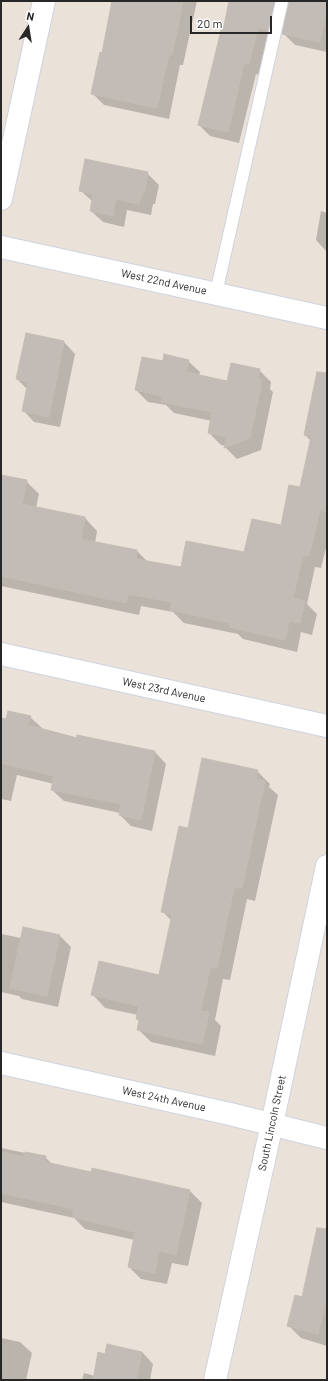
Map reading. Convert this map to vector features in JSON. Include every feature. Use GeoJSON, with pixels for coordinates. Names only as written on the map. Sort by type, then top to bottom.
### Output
{"type":"FeatureCollection","features":[{"type":"Feature","properties":{"kind":"street"},"geometry":{"type":"LineString","coordinates":[[1,199],[44,1]]}},
{"type":"Feature","properties":{"kind":"street","name":"West 22nd Avenue"},"geometry":{"type":"LineString","coordinates":[[1,247],[327,318]]}},
{"type":"Feature","properties":{"kind":"street","name":"West 23rd Avenue"},"geometry":{"type":"LineString","coordinates":[[1,654],[327,726]]}},
{"type":"Feature","properties":{"kind":"street","name":"South Lincoln Street"},"geometry":{"type":"LineString","coordinates":[[215,1380],[327,866]]}},
{"type":"Feature","properties":{"kind":"street","name":"West 24th Avenue"},"geometry":{"type":"LineString","coordinates":[[1,1063],[230,1114],[327,1138]]}},
{"type":"Feature","properties":{"kind":"lane"},"geometry":{"type":"LineString","coordinates":[[216,293],[282,1]]}},
{"type":"Feature","properties":{"kind":"building"},"geometry":{"type":"Polygon","coordinates":[[[112,1],[183,1],[172,55],[169,54],[157,108],[91,94],[100,52],[102,53],[112,1]]]}},
{"type":"Feature","properties":{"kind":"building"},"geometry":{"type":"Polygon","coordinates":[[[229,1],[274,1],[268,30],[258,28],[249,64],[244,63],[228,132],[198,125],[222,26],[224,26],[229,1]]]}},
{"type":"Feature","properties":{"kind":"building"},"geometry":{"type":"Polygon","coordinates":[[[289,1],[327,1],[327,11],[320,42],[282,34],[289,1]]]}},
{"type":"Feature","properties":{"kind":"building"},"geometry":{"type":"Polygon","coordinates":[[[85,159],[148,172],[144,193],[142,193],[139,204],[116,199],[113,216],[90,211],[93,194],[79,191],[85,159]]]}},
{"type":"Feature","properties":{"kind":"building"},"geometry":{"type":"Polygon","coordinates":[[[26,333],[64,341],[49,417],[22,411],[28,382],[16,379],[26,333]]]}},
{"type":"Feature","properties":{"kind":"building"},"geometry":{"type":"Polygon","coordinates":[[[164,354],[189,360],[186,372],[227,381],[231,363],[260,369],[258,379],[262,380],[250,438],[224,448],[227,437],[208,433],[212,412],[161,402],[163,396],[135,390],[142,357],[163,361],[164,354]]]}},
{"type":"Feature","properties":{"kind":"building"},"geometry":{"type":"Polygon","coordinates":[[[317,372],[327,373],[327,512],[320,510],[309,556],[303,555],[293,598],[305,601],[300,623],[289,621],[285,640],[229,627],[230,623],[170,610],[172,602],[128,594],[126,603],[1,576],[1,475],[27,480],[22,504],[85,517],[81,539],[137,550],[136,559],[181,567],[186,541],[244,552],[252,519],[281,525],[289,485],[300,487],[311,437],[304,435],[317,372]]]}},
{"type":"Feature","properties":{"kind":"building"},"geometry":{"type":"Polygon","coordinates":[[[8,711],[31,716],[28,725],[77,738],[77,735],[155,751],[141,820],[119,815],[121,804],[51,790],[54,776],[1,763],[1,718],[6,719],[8,711]]]}},
{"type":"Feature","properties":{"kind":"building"},"geometry":{"type":"Polygon","coordinates":[[[202,758],[258,770],[256,779],[265,781],[242,888],[234,887],[217,968],[210,967],[201,1011],[209,1012],[202,1044],[137,1030],[139,1020],[136,1019],[139,1006],[91,995],[99,961],[159,975],[172,914],[161,912],[179,826],[188,828],[202,758]]]}},
{"type":"Feature","properties":{"kind":"building"},"geometry":{"type":"Polygon","coordinates":[[[23,927],[60,935],[47,996],[10,988],[23,927]]]}},
{"type":"Feature","properties":{"kind":"building"},"geometry":{"type":"Polygon","coordinates":[[[1,1152],[24,1157],[25,1152],[46,1156],[45,1162],[91,1172],[92,1168],[190,1190],[176,1255],[159,1251],[155,1273],[128,1267],[135,1232],[72,1217],[74,1209],[1,1193],[1,1152]]]}},
{"type":"Feature","properties":{"kind":"building"},"geometry":{"type":"Polygon","coordinates":[[[317,1228],[327,1229],[327,1297],[318,1334],[287,1326],[295,1295],[302,1297],[317,1228]]]}},
{"type":"Feature","properties":{"kind":"building"},"geometry":{"type":"Polygon","coordinates":[[[107,1344],[142,1352],[136,1380],[93,1380],[98,1352],[105,1354],[107,1344]]]}}]}
